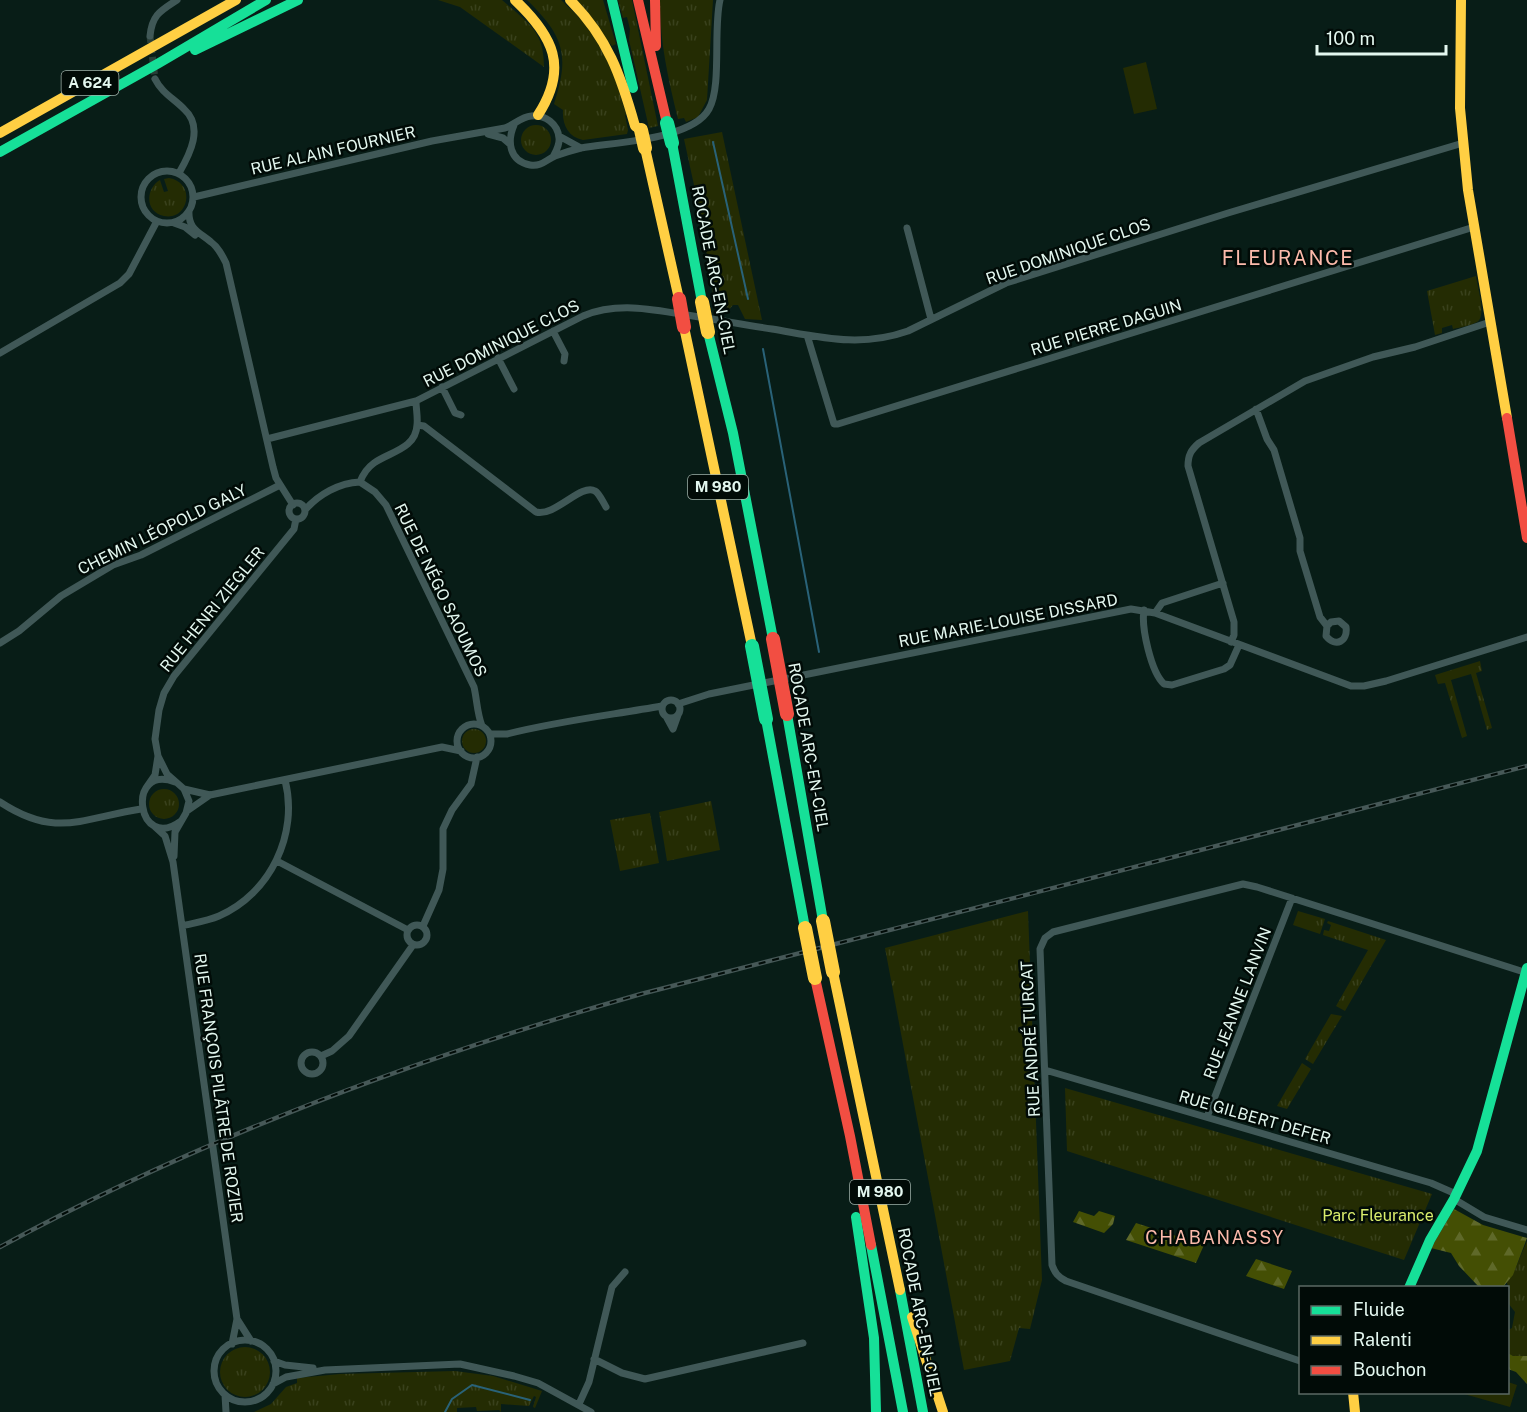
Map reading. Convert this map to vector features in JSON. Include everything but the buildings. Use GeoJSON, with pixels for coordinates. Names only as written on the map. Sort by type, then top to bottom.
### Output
{"type":"FeatureCollection","features":[{"type":"Feature","properties":{"kind":"main road","name":"A 624"},"geometry":{"type":"LineString","coordinates":[[0,133],[236,0]]}},
{"type":"Feature","properties":{"kind":"main road","name":"A 624"},"geometry":{"type":"LineString","coordinates":[[0,152],[266,0]]}},
{"type":"Feature","properties":{"kind":"main road"},"geometry":{"type":"LineString","coordinates":[[159,63],[190,52],[298,0]]}},
{"type":"Feature","properties":{"kind":"main road"},"geometry":{"type":"LineString","coordinates":[[515,0],[543,29],[554,52],[554,78],[548,98],[538,116]]}},
{"type":"Feature","properties":{"kind":"main road","name":"M 980"},"geometry":{"type":"LineString","coordinates":[[570,0],[592,23],[610,50],[623,80],[635,126],[641,130]]}},
{"type":"Feature","properties":{"kind":"main road","name":"M 980"},"geometry":{"type":"LineString","coordinates":[[612,0],[679,299],[752,646],[805,928],[903,1412]]}},
{"type":"Feature","properties":{"kind":"main road","name":"M 980"},"geometry":{"type":"LineString","coordinates":[[638,0],[659,89]]}},
{"type":"Feature","properties":{"kind":"main road"},"geometry":{"type":"LineString","coordinates":[[655,0],[656,45],[662,81],[659,89]]}},
{"type":"Feature","properties":{"kind":"main road"},"geometry":{"type":"LineString","coordinates":[[1461,0],[1459,83],[1463,143],[1474,227],[1527,538]]}},
{"type":"Feature","properties":{"kind":"main road","name":"ROCADE ARC-EN-CIEL"},"geometry":{"type":"LineString","coordinates":[[659,89],[672,143],[708,332],[733,433],[787,714],[823,921],[891,1245],[923,1412]]}},
{"type":"Feature","properties":{"kind":"main road"},"geometry":{"type":"LineString","coordinates":[[1409,1286],[1430,1240],[1455,1197],[1483,1131],[1527,971]]}},
{"type":"Feature","properties":{"kind":"main road"},"geometry":{"type":"LineString","coordinates":[[846,1122],[841,1131],[875,1328],[878,1374],[876,1412]]}},
{"type":"Feature","properties":{"kind":"main road"},"geometry":{"type":"LineString","coordinates":[[891,1245],[897,1253],[908,1305],[943,1412]]}},
{"type":"Feature","properties":{"kind":"main road"},"geometry":{"type":"LineString","coordinates":[[1353,1394],[1355,1412]]}},
{"type":"Feature","properties":{"kind":"street"},"geometry":{"type":"LineString","coordinates":[[150,36],[152,21],[156,14],[177,0]]}},
{"type":"Feature","properties":{"kind":"street","name":"RUE ALAIN FOURNIER"},"geometry":{"type":"LineString","coordinates":[[480,132],[494,134],[506,140],[516,157],[530,165],[542,164],[553,156],[581,148],[611,146],[692,127],[705,115],[714,96],[720,0]]}},
{"type":"Feature","properties":{"kind":"street"},"geometry":{"type":"LineString","coordinates":[[155,79],[163,91],[185,110],[193,124],[195,134],[192,146],[179,173]]}},
{"type":"Feature","properties":{"kind":"street","name":"RUE ALAIN FOURNIER"},"geometry":{"type":"LineString","coordinates":[[194,197],[432,141],[514,125],[529,116],[538,116]]}},
{"type":"Feature","properties":{"kind":"street"},"geometry":{"type":"LineString","coordinates":[[538,116],[550,120],[556,128],[559,136],[558,146],[553,156]]}},
{"type":"Feature","properties":{"kind":"street"},"geometry":{"type":"LineString","coordinates":[[510,144],[514,125]]}},
{"type":"Feature","properties":{"kind":"street"},"geometry":{"type":"LineString","coordinates":[[559,136],[581,148]]}},
{"type":"Feature","properties":{"kind":"street","name":"RUE DOMINIQUE CLOS"},"geometry":{"type":"LineString","coordinates":[[267,439],[416,401],[596,311],[631,307],[651,309],[849,341],[892,337],[1006,284],[1228,213],[1463,143]]}},
{"type":"Feature","properties":{"kind":"street"},"geometry":{"type":"LineString","coordinates":[[211,241],[201,236],[193,228],[189,219],[194,197],[187,179],[179,173],[164,171],[149,178],[142,192],[143,206],[151,218],[180,225],[211,241],[226,263],[273,467],[292,505],[303,507],[338,486],[360,482],[373,463],[399,450],[413,439],[417,425],[416,401]]}},
{"type":"Feature","properties":{"kind":"street"},"geometry":{"type":"LineString","coordinates":[[171,223],[189,211]]}},
{"type":"Feature","properties":{"kind":"street"},"geometry":{"type":"LineString","coordinates":[[0,352],[120,283],[129,274],[157,221]]}},
{"type":"Feature","properties":{"kind":"street","name":"RUE PIERRE DAGUIN"},"geometry":{"type":"LineString","coordinates":[[807,335],[834,424],[838,424],[1474,227]]}},
{"type":"Feature","properties":{"kind":"street"},"geometry":{"type":"LineString","coordinates":[[907,228],[931,319]]}},
{"type":"Feature","properties":{"kind":"street"},"geometry":{"type":"LineString","coordinates":[[1231,642],[1234,622],[1188,466],[1188,457],[1192,449],[1305,381],[1490,322]]}},
{"type":"Feature","properties":{"kind":"street"},"geometry":{"type":"LineString","coordinates":[[553,331],[565,354],[564,361]]}},
{"type":"Feature","properties":{"kind":"street"},"geometry":{"type":"LineString","coordinates":[[498,358],[514,389]]}},
{"type":"Feature","properties":{"kind":"street"},"geometry":{"type":"LineString","coordinates":[[442,387],[455,413],[461,415]]}},
{"type":"Feature","properties":{"kind":"street"},"geometry":{"type":"LineString","coordinates":[[1256,409],[1267,439],[1274,450],[1300,538],[1300,551],[1320,617],[1327,626]]}},
{"type":"Feature","properties":{"kind":"street"},"geometry":{"type":"LineString","coordinates":[[417,425],[424,426],[536,512],[547,513],[591,489],[596,491],[606,507]]}},
{"type":"Feature","properties":{"kind":"street","name":"RUE DE NÉGO SAOUMOS"},"geometry":{"type":"LineString","coordinates":[[360,482],[380,497],[410,552],[474,687],[477,713]]}},
{"type":"Feature","properties":{"kind":"street","name":"CHEMIN LÉOPOLD GALY"},"geometry":{"type":"LineString","coordinates":[[0,643],[19,631],[61,596],[104,570],[149,551],[280,485]]}},
{"type":"Feature","properties":{"kind":"street"},"geometry":{"type":"LineString","coordinates":[[292,505],[289,509],[290,514],[296,519],[303,518],[303,507]]}},
{"type":"Feature","properties":{"kind":"street","name":"RUE HENRI ZIEGLER"},"geometry":{"type":"LineString","coordinates":[[146,788],[155,775],[158,756],[155,739],[164,693],[174,676],[231,603],[294,529],[296,519]]}},
{"type":"Feature","properties":{"kind":"street"},"geometry":{"type":"LineString","coordinates":[[1155,613],[1162,603],[1222,583]]}},
{"type":"Feature","properties":{"kind":"street","name":"RUE MARIE-LOUISE DISSARD"},"geometry":{"type":"LineString","coordinates":[[679,710],[694,698],[709,694],[1122,610],[1144,610],[1155,613],[1351,686],[1364,686],[1527,637]]}},
{"type":"Feature","properties":{"kind":"street"},"geometry":{"type":"LineString","coordinates":[[1144,610],[1143,629],[1157,674],[1164,684],[1172,685],[1224,669],[1230,665],[1239,645]]}},
{"type":"Feature","properties":{"kind":"street"},"geometry":{"type":"LineString","coordinates":[[490,738],[501,739],[507,734],[624,711],[664,712],[673,719],[679,710],[669,700],[664,712]]}},
{"type":"Feature","properties":{"kind":"street"},"geometry":{"type":"LineString","coordinates":[[184,789],[210,795],[442,747],[458,737],[463,729],[471,724],[477,713]]}},
{"type":"Feature","properties":{"kind":"street"},"geometry":{"type":"LineString","coordinates":[[442,747],[461,750],[468,756],[477,757],[487,752],[490,738],[477,713]]}},
{"type":"Feature","properties":{"kind":"street"},"geometry":{"type":"LineString","coordinates":[[471,724],[482,726]]}},
{"type":"Feature","properties":{"kind":"street"},"geometry":{"type":"LineString","coordinates":[[458,737],[461,750]]}},
{"type":"Feature","properties":{"kind":"street"},"geometry":{"type":"LineString","coordinates":[[158,756],[167,774],[184,789],[189,801],[188,811]]}},
{"type":"Feature","properties":{"kind":"street"},"geometry":{"type":"LineString","coordinates":[[423,926],[439,890],[443,869],[443,829],[452,810],[471,784],[477,757]]}},
{"type":"Feature","properties":{"kind":"street"},"geometry":{"type":"LineString","coordinates":[[177,783],[160,780],[146,788],[142,796],[141,809],[153,825],[173,826],[183,819],[188,811],[210,795]]}},
{"type":"Feature","properties":{"kind":"street"},"geometry":{"type":"LineString","coordinates":[[182,926],[217,918],[237,906],[277,861],[285,837],[289,814],[285,780]]}},
{"type":"Feature","properties":{"kind":"street"},"geometry":{"type":"LineString","coordinates":[[0,802],[15,812],[42,822],[64,824],[141,809]]}},
{"type":"Feature","properties":{"kind":"street","name":"RUE FRANÇOIS PILÂTRE DE ROZIER"},"geometry":{"type":"LineString","coordinates":[[183,819],[175,832],[174,862],[237,1319],[232,1344]]}},
{"type":"Feature","properties":{"kind":"street","name":"RUE FRANÇOIS PILÂTRE DE ROZIER"},"geometry":{"type":"LineString","coordinates":[[153,825],[165,836],[174,862]]}},
{"type":"Feature","properties":{"kind":"street"},"geometry":{"type":"LineString","coordinates":[[277,861],[408,930]]}},
{"type":"Feature","properties":{"kind":"street","name":"RUE ANDRÉ TURCAT"},"geometry":{"type":"LineString","coordinates":[[1299,1361],[1058,1277],[1052,1265],[1040,949],[1045,938],[1053,932],[1236,885],[1250,885],[1527,971]]}},
{"type":"Feature","properties":{"kind":"street","name":"RUE JEANNE LANVIN"},"geometry":{"type":"LineString","coordinates":[[1208,1117],[1292,898]]}},
{"type":"Feature","properties":{"kind":"street"},"geometry":{"type":"LineString","coordinates":[[414,925],[423,926],[428,933],[426,940],[421,945],[413,945],[407,939],[408,930],[414,925]]}},
{"type":"Feature","properties":{"kind":"street"},"geometry":{"type":"LineString","coordinates":[[321,1056],[332,1051],[349,1036],[413,945]]}},
{"type":"Feature","properties":{"kind":"street","name":"RUE GILBERT DEFER"},"geometry":{"type":"LineString","coordinates":[[1045,1070],[1431,1183],[1484,1217],[1527,1230]]}},
{"type":"Feature","properties":{"kind":"street"},"geometry":{"type":"LineString","coordinates":[[579,1404],[589,1382],[612,1287],[625,1272]]}},
{"type":"Feature","properties":{"kind":"street","name":"RUE FRANÇOIS PILÂTRE DE ROZIER"},"geometry":{"type":"LineString","coordinates":[[237,1319],[251,1341]]}},
{"type":"Feature","properties":{"kind":"street"},"geometry":{"type":"LineString","coordinates":[[273,1384],[276,1371],[274,1361],[267,1350],[251,1341],[232,1344],[222,1351],[214,1366],[216,1382],[225,1395],[236,1401],[247,1402],[260,1398],[273,1384],[286,1377],[325,1370],[460,1364],[538,1383],[591,1412]]}},
{"type":"Feature","properties":{"kind":"street"},"geometry":{"type":"LineString","coordinates":[[594,1359],[622,1373],[645,1379],[803,1343]]}},
{"type":"Feature","properties":{"kind":"street"},"geometry":{"type":"LineString","coordinates":[[274,1361],[285,1365],[325,1370]]}},
{"type":"Feature","properties":{"kind":"street"},"geometry":{"type":"LineString","coordinates":[[225,1395],[226,1412]]}},
{"type":"Feature","properties":{"kind":"street"},"geometry":{"type":"LineString","coordinates":[[242,1412],[247,1402]]}},
{"type":"Feature","properties":{"kind":"green space"},"geometry":{"type":"Polygon","coordinates":[[[438,0],[502,0],[533,28],[541,44],[544,67],[460,7],[438,0]]]}},
{"type":"Feature","properties":{"kind":"green space"},"geometry":{"type":"Polygon","coordinates":[[[527,0],[561,0],[585,23],[610,62],[626,114],[627,134],[583,140],[573,136],[567,129],[563,110],[554,104],[562,72],[560,47],[549,25],[527,0]]]}},
{"type":"Feature","properties":{"kind":"green space"},"geometry":{"type":"Polygon","coordinates":[[[576,0],[603,0],[616,44],[612,46],[576,0]]]}},
{"type":"Feature","properties":{"kind":"green space"},"geometry":{"type":"Polygon","coordinates":[[[618,0],[632,0],[658,126],[649,128],[629,40],[630,29],[627,17],[623,18],[618,0]]]}},
{"type":"Feature","properties":{"kind":"green space"},"geometry":{"type":"Polygon","coordinates":[[[660,0],[713,0],[707,100],[698,117],[686,122],[684,118],[678,119],[671,89],[663,46],[660,0]]]}},
{"type":"Feature","properties":{"kind":"green space"},"geometry":{"type":"Polygon","coordinates":[[[1146,62],[1157,109],[1134,114],[1123,68],[1146,62]]]}},
{"type":"Feature","properties":{"kind":"green space"},"geometry":{"type":"Polygon","coordinates":[[[536,125],[547,129],[551,140],[547,151],[536,155],[525,151],[521,140],[525,129],[536,125]]]}},
{"type":"Feature","properties":{"kind":"green space"},"geometry":{"type":"Polygon","coordinates":[[[722,132],[762,320],[745,319],[738,305],[733,305],[727,312],[716,312],[699,208],[684,139],[722,132]]]}},
{"type":"Feature","properties":{"kind":"green space"},"geometry":{"type":"Polygon","coordinates":[[[164,179],[178,181],[183,187],[186,201],[179,213],[164,216],[153,210],[149,200],[152,188],[160,180],[164,192],[168,191],[164,179]]]}},
{"type":"Feature","properties":{"kind":"green space"},"geometry":{"type":"Polygon","coordinates":[[[1476,276],[1481,300],[1480,319],[1453,329],[1452,325],[1442,328],[1442,333],[1435,335],[1427,291],[1476,276]]]}},
{"type":"Feature","properties":{"kind":"green space"},"geometry":{"type":"Polygon","coordinates":[[[1480,661],[1482,671],[1476,673],[1492,728],[1487,730],[1471,674],[1451,680],[1467,736],[1462,738],[1445,683],[1438,684],[1435,675],[1480,661]]]}},
{"type":"Feature","properties":{"kind":"green space"},"geometry":{"type":"Polygon","coordinates":[[[474,729],[482,733],[486,741],[482,749],[474,753],[466,749],[462,741],[466,733],[474,729]]]}},
{"type":"Feature","properties":{"kind":"green space"},"geometry":{"type":"Polygon","coordinates":[[[164,789],[175,793],[179,804],[175,815],[164,819],[153,815],[149,804],[153,793],[164,789]]]}},
{"type":"Feature","properties":{"kind":"green space"},"geometry":{"type":"Polygon","coordinates":[[[711,801],[720,850],[667,861],[659,812],[711,801]]]}},
{"type":"Feature","properties":{"kind":"green space"},"geometry":{"type":"Polygon","coordinates":[[[650,813],[659,863],[620,871],[610,820],[650,813]]]}},
{"type":"Feature","properties":{"kind":"green space"},"geometry":{"type":"Polygon","coordinates":[[[1028,911],[1042,1280],[1030,1329],[1019,1328],[1010,1361],[964,1370],[885,948],[1028,911]]]}},
{"type":"Feature","properties":{"kind":"green space"},"geometry":{"type":"Polygon","coordinates":[[[1298,911],[1325,919],[1320,934],[1293,925],[1298,911]]]}},
{"type":"Feature","properties":{"kind":"green space"},"geometry":{"type":"Polygon","coordinates":[[[1328,921],[1386,940],[1345,1011],[1336,1006],[1368,950],[1323,935],[1324,930],[1329,931],[1331,925],[1327,923],[1328,921]]]}},
{"type":"Feature","properties":{"kind":"green space"},"geometry":{"type":"Polygon","coordinates":[[[1331,1014],[1342,1016],[1313,1064],[1305,1059],[1331,1014]]]}},
{"type":"Feature","properties":{"kind":"green space"},"geometry":{"type":"Polygon","coordinates":[[[1302,1063],[1311,1069],[1287,1109],[1277,1106],[1302,1063]]]}},
{"type":"Feature","properties":{"kind":"green space","name":"Parc Fleurance"},"geometry":{"type":"Polygon","coordinates":[[[1065,1088],[1432,1194],[1404,1260],[1067,1151],[1065,1088]]]}},
{"type":"Feature","properties":{"kind":"green space"},"geometry":{"type":"Polygon","coordinates":[[[1454,1209],[1483,1225],[1527,1238],[1513,1275],[1504,1286],[1478,1286],[1459,1266],[1451,1253],[1431,1248],[1454,1209]]]}},
{"type":"Feature","properties":{"kind":"green space"},"geometry":{"type":"Polygon","coordinates":[[[1079,1211],[1094,1216],[1099,1211],[1115,1216],[1113,1224],[1104,1233],[1073,1222],[1079,1211]]]}},
{"type":"Feature","properties":{"kind":"green space"},"geometry":{"type":"Polygon","coordinates":[[[1136,1223],[1204,1245],[1196,1263],[1126,1240],[1136,1223]]]}},
{"type":"Feature","properties":{"kind":"green space"},"geometry":{"type":"Polygon","coordinates":[[[1527,1241],[1527,1356],[1513,1356],[1509,1354],[1509,1330],[1512,1328],[1515,1312],[1509,1304],[1510,1290],[1506,1281],[1513,1274],[1527,1241]]]}},
{"type":"Feature","properties":{"kind":"green space"},"geometry":{"type":"Polygon","coordinates":[[[1256,1259],[1292,1271],[1284,1289],[1246,1276],[1256,1259]]]}},
{"type":"Feature","properties":{"kind":"green space"},"geometry":{"type":"Polygon","coordinates":[[[240,1347],[250,1347],[263,1354],[270,1367],[270,1377],[263,1390],[250,1397],[240,1397],[231,1393],[224,1386],[220,1377],[220,1367],[224,1358],[231,1351],[240,1347]]]}},
{"type":"Feature","properties":{"kind":"green space"},"geometry":{"type":"Polygon","coordinates":[[[1509,1354],[1513,1356],[1527,1356],[1527,1384],[1516,1372],[1509,1369],[1509,1354]]]}},
{"type":"Feature","properties":{"kind":"green space"},"geometry":{"type":"Polygon","coordinates":[[[455,1371],[493,1376],[542,1391],[535,1408],[533,1407],[536,1397],[534,1396],[529,1406],[501,1404],[501,1412],[499,1410],[477,1411],[476,1407],[457,1408],[457,1412],[254,1412],[271,1404],[286,1387],[297,1383],[297,1378],[340,1374],[455,1371]]]}},
{"type":"Feature","properties":{"kind":"green space"},"geometry":{"type":"Polygon","coordinates":[[[1509,1382],[1517,1385],[1510,1407],[1464,1394],[1509,1394],[1509,1382]]]}},
{"type":"Feature","properties":{"kind":"waterway"},"geometry":{"type":"LineString","coordinates":[[713,142],[748,299]]}},
{"type":"Feature","properties":{"kind":"waterway"},"geometry":{"type":"LineString","coordinates":[[763,349],[819,652]]}},
{"type":"Feature","properties":{"kind":"waterway"},"geometry":{"type":"LineString","coordinates":[[445,1412],[452,1399],[472,1385],[530,1400]]}},
{"type":"Feature","properties":{"kind":"tunnel"},"geometry":{"type":"LineString","coordinates":[[150,36],[155,79]]}},
{"type":"Feature","properties":{"kind":"railway"},"geometry":{"type":"LineString","coordinates":[[0,1247],[77,1207],[233,1135],[394,1073],[558,1018],[641,994],[1527,766]]}},
{"type":"Feature","properties":{"kind":"traffic: fast"},"geometry":{"type":"LineString","coordinates":[[0,152],[266,0]]}},
{"type":"Feature","properties":{"kind":"traffic: fast"},"geometry":{"type":"LineString","coordinates":[[195,50],[298,0]]}},
{"type":"Feature","properties":{"kind":"traffic: fast"},"geometry":{"type":"LineString","coordinates":[[612,0],[633,88]]}},
{"type":"Feature","properties":{"kind":"traffic: fast"},"geometry":{"type":"LineString","coordinates":[[667,123],[672,143]]}},
{"type":"Feature","properties":{"kind":"traffic: fast"},"geometry":{"type":"LineString","coordinates":[[672,143],[702,302]]}},
{"type":"Feature","properties":{"kind":"traffic: fast"},"geometry":{"type":"LineString","coordinates":[[708,332],[733,433],[773,639]]}},
{"type":"Feature","properties":{"kind":"traffic: fast"},"geometry":{"type":"LineString","coordinates":[[752,646],[766,719]]}},
{"type":"Feature","properties":{"kind":"traffic: fast"},"geometry":{"type":"LineString","coordinates":[[787,714],[823,921]]}},
{"type":"Feature","properties":{"kind":"traffic: fast"},"geometry":{"type":"LineString","coordinates":[[766,719],[805,928]]}},
{"type":"Feature","properties":{"kind":"traffic: fast"},"geometry":{"type":"LineString","coordinates":[[1410,1286],[1430,1240],[1454,1199],[1477,1151],[1527,968]]}},
{"type":"Feature","properties":{"kind":"traffic: fast"},"geometry":{"type":"LineString","coordinates":[[856,1217],[874,1338],[876,1412]]}},
{"type":"Feature","properties":{"kind":"traffic: fast"},"geometry":{"type":"LineString","coordinates":[[871,1245],[903,1412]]}},
{"type":"Feature","properties":{"kind":"traffic: fast"},"geometry":{"type":"LineString","coordinates":[[900,1290],[923,1412]]}},
{"type":"Feature","properties":{"kind":"traffic: slow"},"geometry":{"type":"LineString","coordinates":[[0,133],[236,0]]}},
{"type":"Feature","properties":{"kind":"traffic: slow"},"geometry":{"type":"LineString","coordinates":[[515,0],[539,26],[552,53],[553,82],[538,115]]}},
{"type":"Feature","properties":{"kind":"traffic: slow"},"geometry":{"type":"LineString","coordinates":[[570,0],[604,43],[618,74],[635,126],[641,130]]}},
{"type":"Feature","properties":{"kind":"traffic: slow"},"geometry":{"type":"LineString","coordinates":[[1461,0],[1460,108],[1468,190],[1507,418]]}},
{"type":"Feature","properties":{"kind":"traffic: slow"},"geometry":{"type":"LineString","coordinates":[[641,130],[645,148]]}},
{"type":"Feature","properties":{"kind":"traffic: slow"},"geometry":{"type":"LineString","coordinates":[[645,148],[679,299]]}},
{"type":"Feature","properties":{"kind":"traffic: slow"},"geometry":{"type":"LineString","coordinates":[[702,302],[708,332]]}},
{"type":"Feature","properties":{"kind":"traffic: slow"},"geometry":{"type":"LineString","coordinates":[[684,327],[752,646]]}},
{"type":"Feature","properties":{"kind":"traffic: slow"},"geometry":{"type":"LineString","coordinates":[[823,921],[833,972]]}},
{"type":"Feature","properties":{"kind":"traffic: slow"},"geometry":{"type":"LineString","coordinates":[[805,928],[815,978]]}},
{"type":"Feature","properties":{"kind":"traffic: slow"},"geometry":{"type":"LineString","coordinates":[[833,972],[900,1290]]}},
{"type":"Feature","properties":{"kind":"traffic: slow"},"geometry":{"type":"LineString","coordinates":[[912,1317],[943,1412]]}},
{"type":"Feature","properties":{"kind":"traffic: slow"},"geometry":{"type":"LineString","coordinates":[[1353,1394],[1355,1412]]}},
{"type":"Feature","properties":{"kind":"traffic: jam"},"geometry":{"type":"LineString","coordinates":[[638,0],[667,123]]}},
{"type":"Feature","properties":{"kind":"traffic: jam"},"geometry":{"type":"LineString","coordinates":[[655,0],[656,46]]}},
{"type":"Feature","properties":{"kind":"traffic: jam"},"geometry":{"type":"LineString","coordinates":[[679,299],[684,327]]}},
{"type":"Feature","properties":{"kind":"traffic: jam"},"geometry":{"type":"LineString","coordinates":[[1507,418],[1527,538]]}},
{"type":"Feature","properties":{"kind":"traffic: jam"},"geometry":{"type":"LineString","coordinates":[[773,639],[787,714]]}},
{"type":"Feature","properties":{"kind":"traffic: jam"},"geometry":{"type":"LineString","coordinates":[[815,978],[850,1136],[871,1245]]}},
{"type":"Feature","properties":{"kind":"district","name":"FLEURANCE"},"geometry":{"type":"Point","coordinates":[1288,258]}},
{"type":"Feature","properties":{"kind":"district","name":"CHABANASSY"},"geometry":{"type":"Point","coordinates":[1215,1238]}}]}
